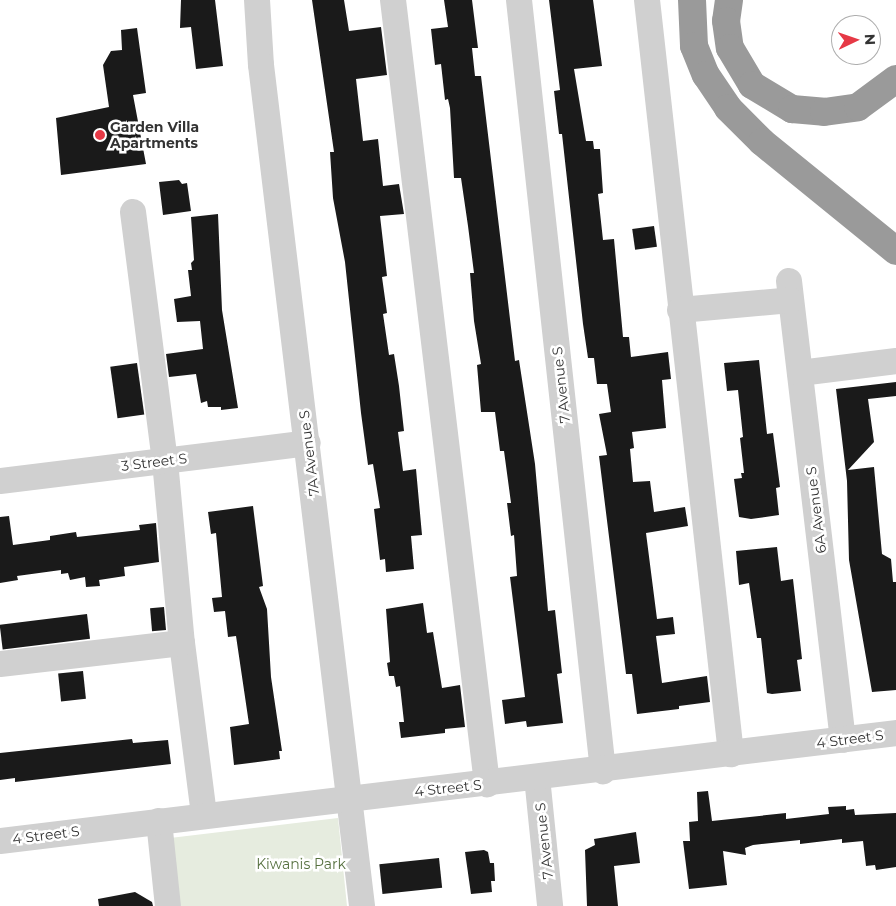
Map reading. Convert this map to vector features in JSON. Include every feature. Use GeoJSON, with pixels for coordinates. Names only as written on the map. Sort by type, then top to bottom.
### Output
{"type":"FeatureCollection","features":[{"type":"Feature","properties":{"kind":"highway"},"geometry":{"type":"LineString","coordinates":[[692,0],[694,46],[706,76],[728,108],[762,142],[896,251]]}},
{"type":"Feature","properties":{"kind":"highway"},"geometry":{"type":"LineString","coordinates":[[729,0],[726,21],[730,48],[752,85],[792,109],[824,112],[858,107],[896,79]]}},
{"type":"Feature","properties":{"kind":"street","name":"7A Avenue S"},"geometry":{"type":"LineString","coordinates":[[257,0],[261,65],[308,443],[362,906]]}},
{"type":"Feature","properties":{"kind":"street"},"geometry":{"type":"LineString","coordinates":[[394,0],[487,784]]}},
{"type":"Feature","properties":{"kind":"street","name":"7 Avenue S"},"geometry":{"type":"LineString","coordinates":[[519,0],[603,771]]}},
{"type":"Feature","properties":{"kind":"street"},"geometry":{"type":"LineString","coordinates":[[647,0],[680,310],[731,754]]}},
{"type":"Feature","properties":{"kind":"street"},"geometry":{"type":"LineString","coordinates":[[133,212],[165,461],[182,644],[204,815]]}},
{"type":"Feature","properties":{"kind":"street","name":"6A Avenue S"},"geometry":{"type":"LineString","coordinates":[[680,310],[790,291],[843,740]]}},
{"type":"Feature","properties":{"kind":"street"},"geometry":{"type":"LineString","coordinates":[[800,373],[896,361]]}},
{"type":"Feature","properties":{"kind":"street","name":"3 Street S"},"geometry":{"type":"LineString","coordinates":[[0,481],[308,443]]}},
{"type":"Feature","properties":{"kind":"street"},"geometry":{"type":"LineString","coordinates":[[0,664],[182,644]]}},
{"type":"Feature","properties":{"kind":"street","name":"4 Street S"},"geometry":{"type":"LineString","coordinates":[[0,841],[350,797],[603,771],[896,733]]}},
{"type":"Feature","properties":{"kind":"street","name":"7 Avenue S"},"geometry":{"type":"LineString","coordinates":[[537,777],[550,906]]}},
{"type":"Feature","properties":{"kind":"street"},"geometry":{"type":"LineString","coordinates":[[159,821],[168,906]]}},
{"type":"Feature","properties":{"kind":"green space","name":"Kiwanis Park"},"geometry":{"type":"Polygon","coordinates":[[[338,818],[347,906],[177,906],[170,838],[338,818]]]}},
{"type":"Feature","properties":{"kind":"building"},"geometry":{"type":"Polygon","coordinates":[[[181,0],[215,0],[223,66],[196,69],[191,27],[180,28],[181,0]]]}},
{"type":"Feature","properties":{"kind":"building"},"geometry":{"type":"Polygon","coordinates":[[[312,0],[344,0],[349,31],[381,27],[387,75],[356,79],[363,141],[378,139],[383,186],[399,184],[404,214],[380,216],[387,276],[382,277],[387,313],[383,314],[389,355],[394,354],[399,386],[404,431],[398,432],[403,471],[416,469],[422,535],[411,536],[414,569],[386,572],[385,559],[380,560],[374,509],[380,508],[373,464],[368,465],[361,413],[345,262],[333,198],[330,152],[334,152],[312,0]]]}},
{"type":"Feature","properties":{"kind":"building"},"geometry":{"type":"Polygon","coordinates":[[[444,0],[472,0],[478,48],[472,48],[475,76],[481,76],[515,361],[519,360],[535,464],[548,611],[555,610],[562,673],[557,674],[563,723],[527,727],[526,721],[505,724],[502,700],[525,697],[510,577],[517,576],[514,535],[511,536],[507,503],[511,503],[504,451],[500,451],[495,412],[481,412],[477,365],[481,364],[474,321],[470,273],[474,273],[468,226],[461,178],[454,178],[450,108],[448,99],[445,100],[441,64],[435,65],[431,29],[448,27],[444,0]]]}},
{"type":"Feature","properties":{"kind":"building"},"geometry":{"type":"Polygon","coordinates":[[[549,0],[593,0],[602,66],[574,69],[586,141],[593,141],[594,149],[600,149],[603,193],[598,194],[603,240],[614,239],[623,337],[629,337],[631,357],[668,352],[671,379],[662,380],[666,428],[632,432],[634,448],[630,449],[633,482],[650,481],[654,512],[685,507],[688,526],[646,533],[657,619],[673,617],[675,634],[656,636],[662,683],[707,676],[710,702],[679,706],[679,709],[637,714],[632,674],[626,674],[599,456],[607,455],[599,414],[611,412],[607,384],[597,384],[594,358],[588,358],[562,134],[559,134],[554,91],[560,90],[549,0]]]}},
{"type":"Feature","properties":{"kind":"building","name":"Garden Villa Apartments"},"geometry":{"type":"Polygon","coordinates":[[[137,28],[146,93],[133,95],[146,164],[61,175],[56,118],[109,107],[103,65],[111,51],[122,50],[121,30],[137,28]]]}},
{"type":"Feature","properties":{"kind":"building"},"geometry":{"type":"Polygon","coordinates":[[[179,180],[182,184],[187,183],[191,211],[163,215],[159,182],[179,180]]]}},
{"type":"Feature","properties":{"kind":"building"},"geometry":{"type":"Polygon","coordinates":[[[218,214],[222,310],[238,408],[221,410],[221,407],[208,407],[207,401],[201,403],[196,374],[169,377],[166,354],[203,349],[200,321],[177,322],[174,299],[191,296],[188,270],[192,270],[191,263],[194,260],[191,217],[218,214]]]}},
{"type":"Feature","properties":{"kind":"building"},"geometry":{"type":"Polygon","coordinates":[[[654,226],[657,247],[635,250],[632,229],[654,226]]]}},
{"type":"Feature","properties":{"kind":"building"},"geometry":{"type":"Polygon","coordinates":[[[759,360],[767,434],[773,433],[780,487],[776,488],[779,515],[751,519],[739,517],[734,479],[742,478],[741,473],[744,473],[740,438],[743,437],[738,390],[727,391],[724,363],[759,360]]]}},
{"type":"Feature","properties":{"kind":"building"},"geometry":{"type":"Polygon","coordinates":[[[137,363],[144,414],[117,418],[110,367],[137,363]]]}},
{"type":"Feature","properties":{"kind":"building"},"geometry":{"type":"Polygon","coordinates":[[[896,382],[896,396],[868,399],[874,442],[848,470],[874,467],[882,554],[891,559],[893,582],[896,582],[896,690],[872,692],[849,560],[847,481],[836,389],[896,382]]]}},
{"type":"Feature","properties":{"kind":"building"},"geometry":{"type":"Polygon","coordinates":[[[253,506],[263,586],[259,587],[267,609],[271,677],[282,751],[279,751],[280,759],[234,765],[230,727],[249,724],[236,636],[228,637],[225,611],[214,612],[212,598],[222,597],[216,533],[211,534],[208,512],[253,506]]]}},
{"type":"Feature","properties":{"kind":"building"},"geometry":{"type":"Polygon","coordinates":[[[9,516],[13,545],[50,540],[50,536],[76,532],[77,537],[140,530],[139,525],[156,523],[159,562],[124,567],[125,576],[99,580],[100,586],[86,587],[85,577],[70,580],[68,573],[61,574],[61,570],[17,576],[18,580],[0,583],[0,517],[9,516]]]}},
{"type":"Feature","properties":{"kind":"building"},"geometry":{"type":"Polygon","coordinates":[[[777,547],[781,581],[793,579],[802,659],[797,660],[801,691],[772,694],[767,693],[761,638],[757,638],[749,583],[739,585],[736,551],[777,547]]]}},
{"type":"Feature","properties":{"kind":"building"},"geometry":{"type":"Polygon","coordinates":[[[423,603],[427,633],[433,632],[442,688],[460,685],[465,727],[445,729],[445,733],[401,738],[399,722],[404,722],[400,686],[396,687],[394,676],[389,676],[387,663],[390,662],[386,609],[423,603]]]}},
{"type":"Feature","properties":{"kind":"building"},"geometry":{"type":"Polygon","coordinates":[[[164,607],[166,630],[152,631],[150,608],[164,607]]]}},
{"type":"Feature","properties":{"kind":"building"},"geometry":{"type":"Polygon","coordinates":[[[87,614],[90,639],[3,650],[0,625],[87,614]]]}},
{"type":"Feature","properties":{"kind":"building"},"geometry":{"type":"Polygon","coordinates":[[[83,671],[86,699],[61,701],[58,674],[83,671]]]}},
{"type":"Feature","properties":{"kind":"building"},"geometry":{"type":"Polygon","coordinates":[[[132,739],[133,743],[168,740],[171,764],[15,782],[15,778],[0,780],[0,753],[132,739]]]}},
{"type":"Feature","properties":{"kind":"building"},"geometry":{"type":"Polygon","coordinates":[[[708,791],[712,821],[786,813],[786,819],[829,814],[828,807],[846,806],[846,810],[854,809],[855,815],[896,813],[896,867],[876,870],[875,865],[866,866],[863,841],[842,843],[842,839],[800,844],[800,840],[753,845],[745,848],[746,855],[723,851],[727,885],[689,889],[683,841],[690,841],[689,822],[698,821],[697,792],[708,791]]]}},
{"type":"Feature","properties":{"kind":"building"},"geometry":{"type":"Polygon","coordinates":[[[636,832],[640,863],[614,866],[618,906],[587,906],[585,850],[595,845],[594,839],[636,832]]]}},
{"type":"Feature","properties":{"kind":"building"},"geometry":{"type":"Polygon","coordinates":[[[484,850],[488,852],[490,863],[494,863],[495,881],[491,881],[492,892],[471,894],[465,852],[484,850]]]}},
{"type":"Feature","properties":{"kind":"building"},"geometry":{"type":"Polygon","coordinates":[[[439,858],[442,888],[382,894],[379,864],[439,858]]]}},
{"type":"Feature","properties":{"kind":"building"},"geometry":{"type":"Polygon","coordinates":[[[135,892],[152,902],[153,906],[99,906],[98,899],[135,892]]]}},
{"type":"Feature","properties":{"kind":"place","name":"Garden Villa Apartments"},"geometry":{"type":"Point","coordinates":[100,135]}}]}
